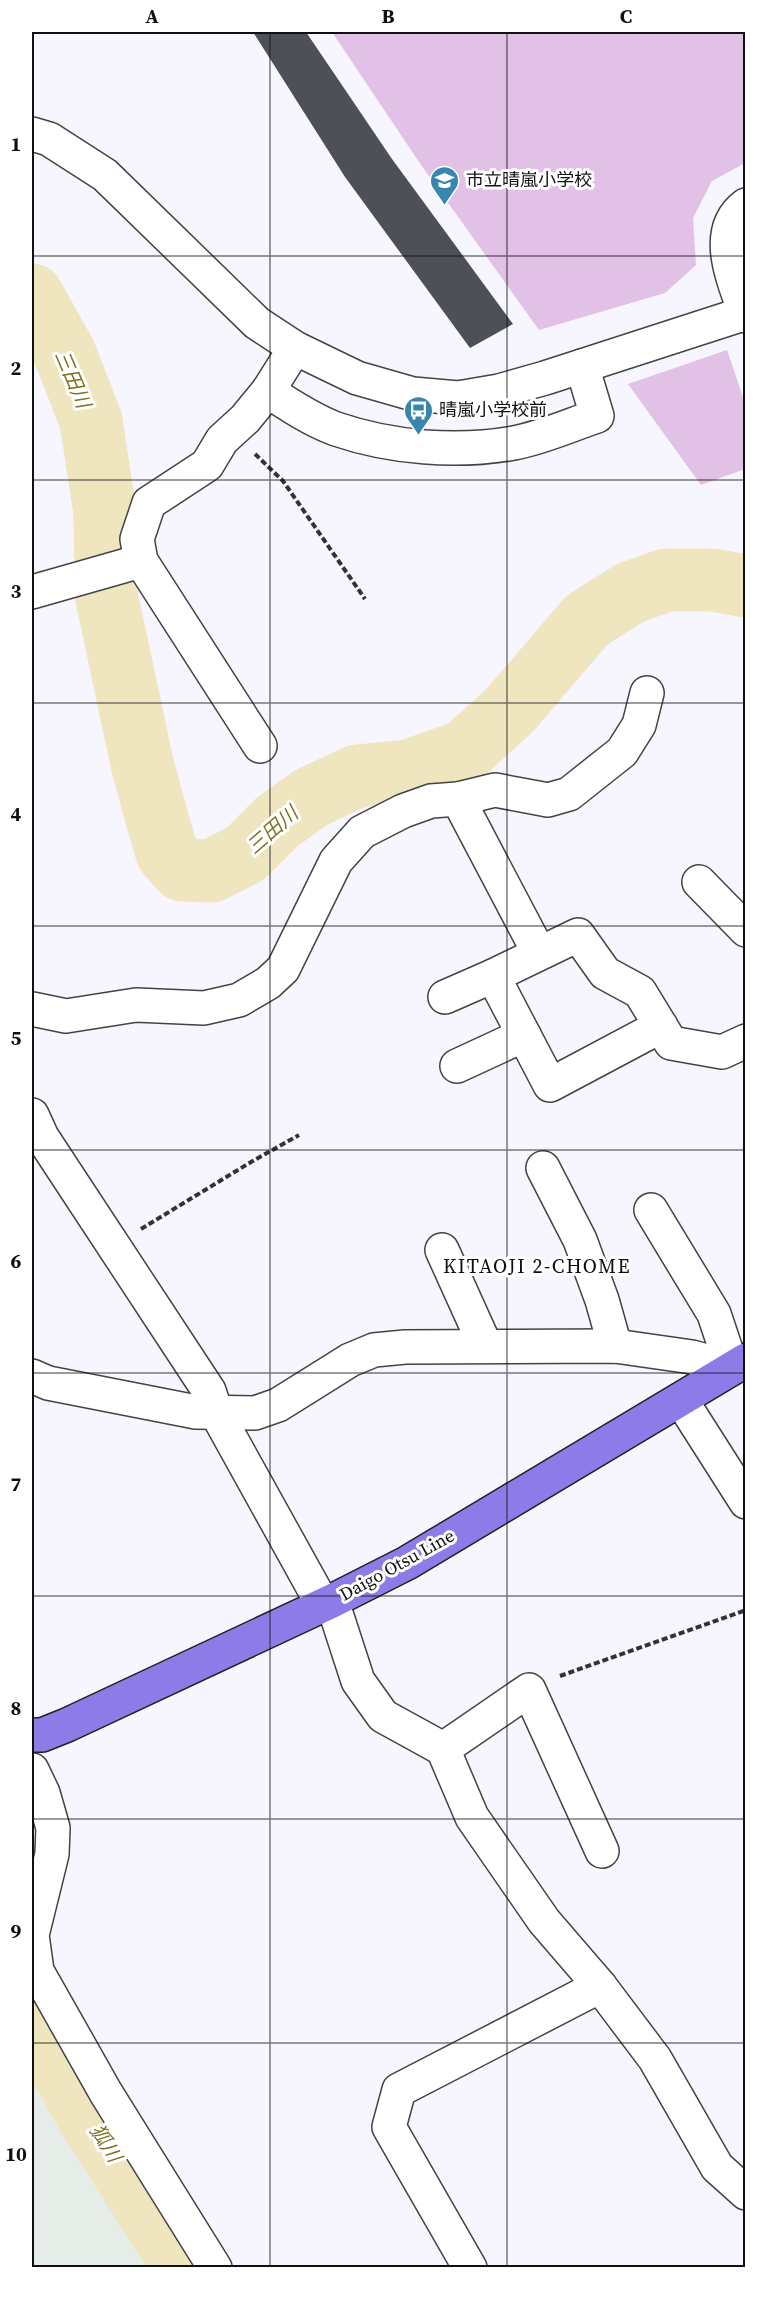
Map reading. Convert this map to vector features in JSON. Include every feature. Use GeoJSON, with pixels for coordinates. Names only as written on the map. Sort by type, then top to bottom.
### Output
{"type":"FeatureCollection","features":[{"type":"Feature","properties":{"kind":"main road","name":"Daigo Otsu Line"},"geometry":{"type":"LineString","coordinates":[[32,1736],[42,1735],[67,1725],[407,1563],[739,1364]]}},
{"type":"Feature","properties":{"kind":"street"},"geometry":{"type":"LineString","coordinates":[[32,134],[49,139],[105,175],[257,323],[295,348],[357,378],[413,394],[458,398],[499,391],[745,314],[727,258],[728,235],[738,211],[746,205]]}},
{"type":"Feature","properties":{"kind":"street"},"geometry":{"type":"LineString","coordinates":[[260,746],[132,563],[148,503],[207,465],[222,440],[245,419],[268,391],[295,348]]}},
{"type":"Feature","properties":{"kind":"street"},"geometry":{"type":"LineString","coordinates":[[268,391],[294,409],[336,429],[384,441],[430,447],[482,447],[516,442],[597,416],[582,366]]}},
{"type":"Feature","properties":{"kind":"street"},"geometry":{"type":"LineString","coordinates":[[32,592],[132,563]]}},
{"type":"Feature","properties":{"kind":"street"},"geometry":{"type":"LineString","coordinates":[[32,1009],[66,1016],[136,1005],[204,1008],[239,1000],[268,983],[283,969],[336,861],[362,832],[403,810],[431,801],[458,799],[495,790],[548,800],[569,794],[622,752],[639,725],[647,693]]}},
{"type":"Feature","properties":{"kind":"street"},"geometry":{"type":"LineString","coordinates":[[458,799],[539,953]]}},
{"type":"Feature","properties":{"kind":"street"},"geometry":{"type":"LineString","coordinates":[[699,882],[746,930]]}},
{"type":"Feature","properties":{"kind":"street"},"geometry":{"type":"LineString","coordinates":[[444,997],[578,935],[605,973],[640,992],[671,1043],[722,1052],[746,1041]]}},
{"type":"Feature","properties":{"kind":"street"},"geometry":{"type":"LineString","coordinates":[[493,976],[550,1084],[661,1026]]}},
{"type":"Feature","properties":{"kind":"street"},"geometry":{"type":"LineString","coordinates":[[457,1066],[524,1035]]}},
{"type":"Feature","properties":{"kind":"street"},"geometry":{"type":"LineString","coordinates":[[32,1115],[42,1137],[209,1391],[216,1412],[327,1603],[358,1681],[383,1716],[443,1749],[472,1817],[544,1921],[600,1986],[655,2059],[717,2167],[746,2193]]}},
{"type":"Feature","properties":{"kind":"street"},"geometry":{"type":"LineString","coordinates":[[543,1168],[580,1240],[602,1299],[615,1346]]}},
{"type":"Feature","properties":{"kind":"street"},"geometry":{"type":"LineString","coordinates":[[651,1210],[714,1314],[739,1364]]}},
{"type":"Feature","properties":{"kind":"street"},"geometry":{"type":"LineString","coordinates":[[442,1250],[485,1345]]}},
{"type":"Feature","properties":{"kind":"street"},"geometry":{"type":"LineString","coordinates":[[32,1376],[48,1383],[185,1409],[255,1413],[278,1405],[350,1359],[374,1350],[485,1345],[615,1346],[739,1364]]}},
{"type":"Feature","properties":{"kind":"street"},"geometry":{"type":"LineString","coordinates":[[681,1400],[746,1502]]}},
{"type":"Feature","properties":{"kind":"street"},"geometry":{"type":"LineString","coordinates":[[443,1749],[529,1690],[602,1851]]}},
{"type":"Feature","properties":{"kind":"street"},"geometry":{"type":"LineString","coordinates":[[32,1770],[43,1793],[53,1828],[52,1854],[36,1890],[32,1935],[37,1971],[106,2093],[215,2268]]}},
{"type":"Feature","properties":{"kind":"street"},"geometry":{"type":"LineString","coordinates":[[470,2268],[389,2127],[399,2090],[600,1986]]}},
{"type":"Feature","properties":{"kind":"path"},"geometry":{"type":"LineString","coordinates":[[236,427],[254,453],[283,481],[365,599]]}},
{"type":"Feature","properties":{"kind":"path"},"geometry":{"type":"LineString","coordinates":[[115,1245],[299,1135]]}},
{"type":"Feature","properties":{"kind":"path"},"geometry":{"type":"LineString","coordinates":[[529,1690],[554,1678],[746,1610]]}},
{"type":"Feature","properties":{"kind":"shaded area"},"geometry":{"type":"Polygon","coordinates":[[[332,32],[745,32],[745,163],[712,181],[693,218],[696,265],[665,293],[539,330],[421,165],[332,32]]]}},
{"type":"Feature","properties":{"kind":"shaded area"},"geometry":{"type":"Polygon","coordinates":[[[727,350],[745,403],[745,469],[701,485],[628,384],[727,350]]]}},
{"type":"Feature","properties":{"kind":"shaded area"},"geometry":{"type":"Polygon","coordinates":[[[32,2061],[82,2145],[165,2267],[32,2267],[32,2061]]]}},
{"type":"Feature","properties":{"kind":"building"},"geometry":{"type":"Polygon","coordinates":[[[253,32],[306,32],[392,159],[513,324],[470,348],[345,177],[253,32]]]}},
{"type":"Feature","properties":{"kind":"waterway","name":"三田川"},"geometry":{"type":"LineString","coordinates":[[32,295],[65,354],[91,421],[105,513],[106,594],[142,763],[157,819],[167,853],[182,870],[211,871],[245,854],[277,822],[312,797],[357,776],[409,771],[465,751],[510,710],[587,620],[630,593],[666,580],[712,580],[746,586]]}},
{"type":"Feature","properties":{"kind":"waterway","name":"狐川"},"geometry":{"type":"LineString","coordinates":[[32,2016],[87,2114],[184,2268]]}},
{"type":"Feature","properties":{"kind":"place","name":"市立晴嵐小学校"},"geometry":{"type":"Point","coordinates":[445,206]}},
{"type":"Feature","properties":{"kind":"place","name":"晴嵐小学校前"},"geometry":{"type":"Point","coordinates":[418,436]}},
{"type":"Feature","properties":{"kind":"district","name":"KITAOJI 2-CHOME"},"geometry":{"type":"Point","coordinates":[537,1266]}}]}
